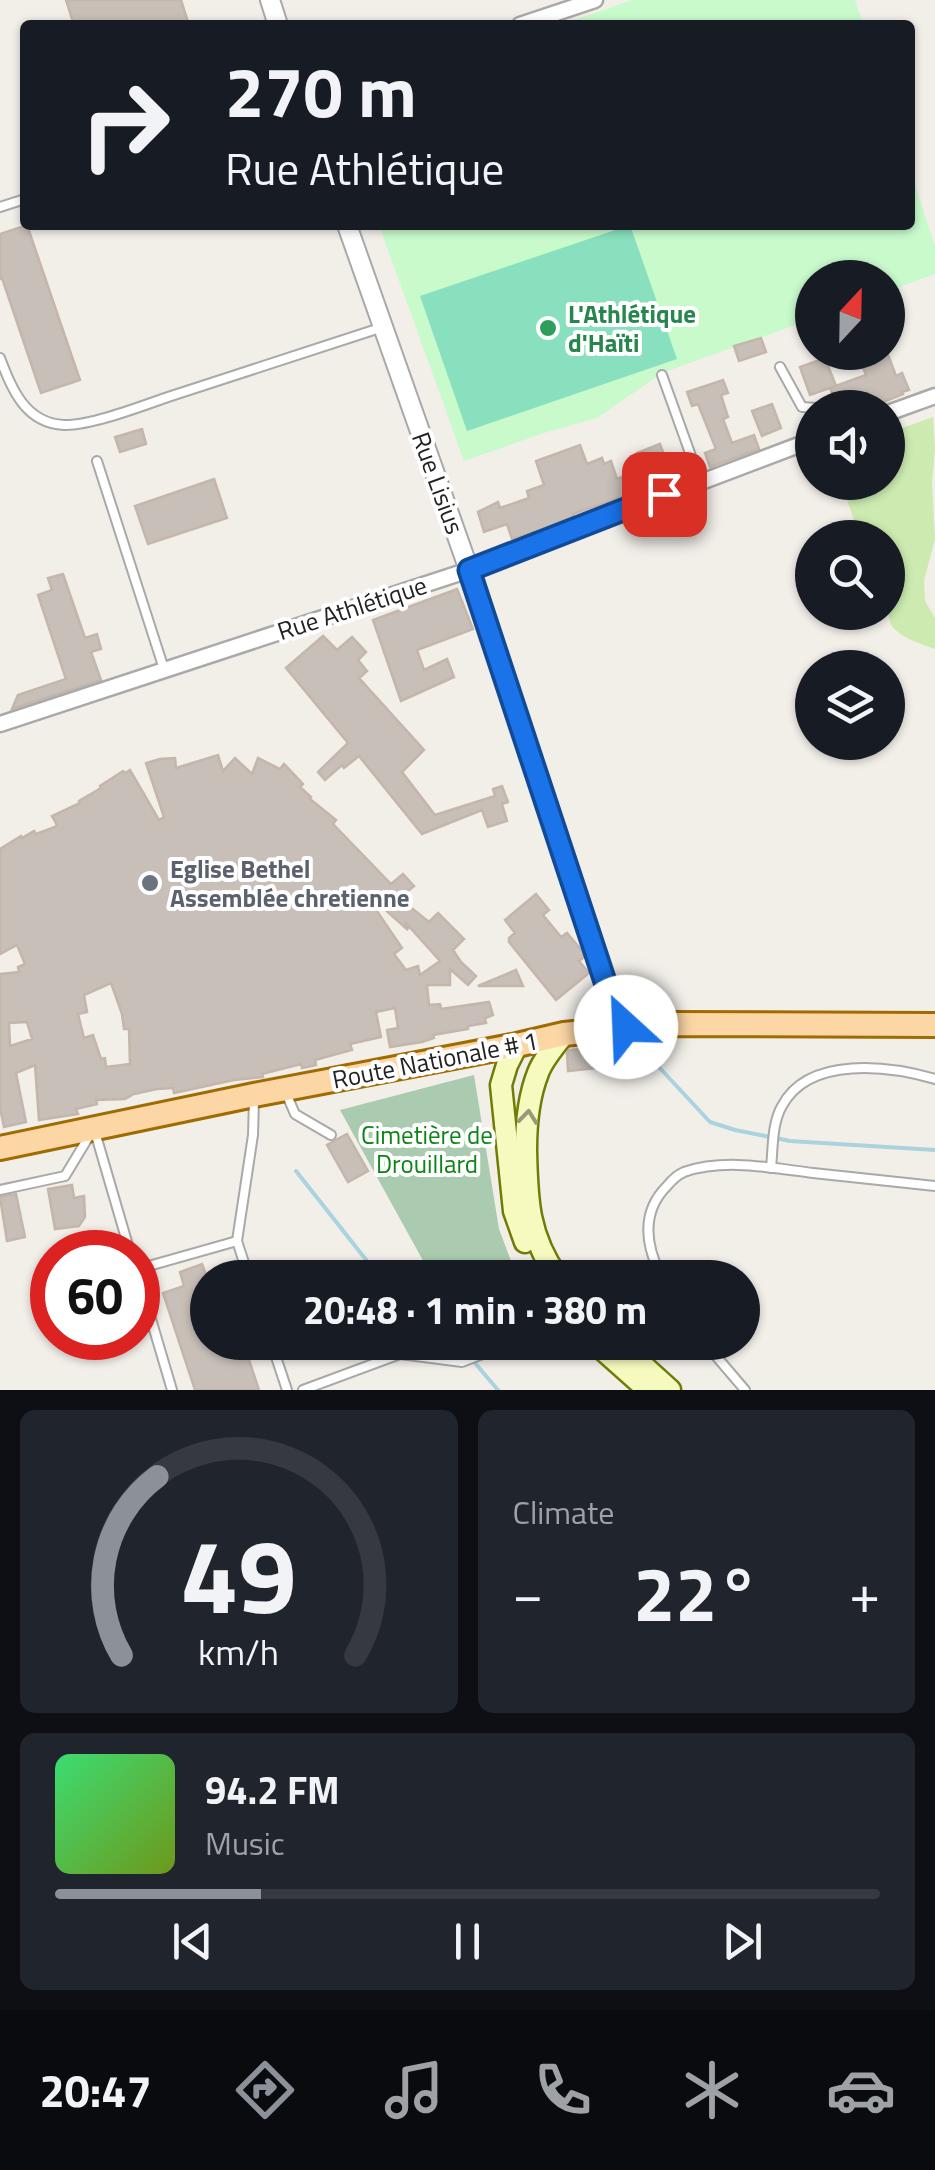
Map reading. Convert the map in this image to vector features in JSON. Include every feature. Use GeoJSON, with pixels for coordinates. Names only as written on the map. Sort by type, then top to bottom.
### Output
{"type":"FeatureCollection","features":[{"type":"Feature","properties":{"kind":"main road","name":"Route Nationale # 1"},"geometry":{"type":"LineString","coordinates":[[0,1148],[564,1034],[664,1024],[935,1025]]}},
{"type":"Feature","properties":{"kind":"main road"},"geometry":{"type":"LineString","coordinates":[[546,1260],[526,1197],[526,1126],[539,1069],[564,1034]]}},
{"type":"Feature","properties":{"kind":"main road"},"geometry":{"type":"LineString","coordinates":[[516,1045],[501,1084],[514,1211],[532,1260]]}},
{"type":"Feature","properties":{"kind":"main road"},"geometry":{"type":"LineString","coordinates":[[614,1360],[648,1390]]}},
{"type":"Feature","properties":{"kind":"main road"},"geometry":{"type":"LineString","coordinates":[[637,1360],[670,1390]]}},
{"type":"Feature","properties":{"kind":"street"},"geometry":{"type":"LineString","coordinates":[[535,20],[595,0]]}},
{"type":"Feature","properties":{"kind":"street","name":"Rue Lisius"},"geometry":{"type":"LineString","coordinates":[[349,230],[469,570],[623,1027]]}},
{"type":"Feature","properties":{"kind":"street"},"geometry":{"type":"LineString","coordinates":[[905,407],[935,396]]}},
{"type":"Feature","properties":{"kind":"street","name":"Rue Athlétique"},"geometry":{"type":"LineString","coordinates":[[0,724],[469,570],[795,446]]}},
{"type":"Feature","properties":{"kind":"lane"},"geometry":{"type":"LineString","coordinates":[[0,358],[13,392],[26,408],[63,425],[121,413],[383,328]]}},
{"type":"Feature","properties":{"kind":"lane"},"geometry":{"type":"LineString","coordinates":[[780,366],[795,394]]}},
{"type":"Feature","properties":{"kind":"lane"},"geometry":{"type":"LineString","coordinates":[[662,375],[700,481]]}},
{"type":"Feature","properties":{"kind":"lane"},"geometry":{"type":"LineString","coordinates":[[98,461],[164,670]]}},
{"type":"Feature","properties":{"kind":"lane"},"geometry":{"type":"LineString","coordinates":[[772,1168],[780,1108],[804,1082],[829,1070],[868,1067],[935,1079]]}},
{"type":"Feature","properties":{"kind":"lane"},"geometry":{"type":"LineString","coordinates":[[284,1089],[295,1114],[331,1135]]}},
{"type":"Feature","properties":{"kind":"lane"},"geometry":{"type":"LineString","coordinates":[[243,1260],[236,1241],[254,1095]]}},
{"type":"Feature","properties":{"kind":"lane"},"geometry":{"type":"LineString","coordinates":[[0,1190],[65,1176],[94,1129]]}},
{"type":"Feature","properties":{"kind":"lane"},"geometry":{"type":"LineString","coordinates":[[94,1129],[124,1230]]}},
{"type":"Feature","properties":{"kind":"lane"},"geometry":{"type":"LineString","coordinates":[[653,1260],[648,1234],[652,1207],[679,1174],[706,1167],[741,1165],[935,1186]]}},
{"type":"Feature","properties":{"kind":"lane"},"geometry":{"type":"LineString","coordinates":[[160,1265],[236,1241]]}},
{"type":"Feature","properties":{"kind":"lane"},"geometry":{"type":"LineString","coordinates":[[160,1348],[172,1390]]}},
{"type":"Feature","properties":{"kind":"lane"},"geometry":{"type":"LineString","coordinates":[[277,1360],[287,1390]]}},
{"type":"Feature","properties":{"kind":"lane"},"geometry":{"type":"LineString","coordinates":[[302,1390],[384,1360]]}},
{"type":"Feature","properties":{"kind":"lane"},"geometry":{"type":"LineString","coordinates":[[719,1360],[745,1390]]}},
{"type":"Feature","properties":{"kind":"green space"},"geometry":{"type":"Polygon","coordinates":[[[632,0],[855,0],[861,20],[574,20],[632,0]]]}},
{"type":"Feature","properties":{"kind":"green space"},"geometry":{"type":"Polygon","coordinates":[[[915,185],[935,246],[935,274],[905,285],[905,260],[795,260],[795,325],[662,373],[597,418],[464,461],[381,230],[915,230],[915,185]]]}},
{"type":"Feature","properties":{"kind":"green space","name":"L'Athlétique d'Haïti"},"geometry":{"type":"Polygon","coordinates":[[[615,230],[632,230],[677,359],[467,431],[420,296],[615,230]]]}},
{"type":"Feature","properties":{"kind":"green space"},"geometry":{"type":"Polygon","coordinates":[[[933,417],[935,539],[924,581],[925,601],[935,618],[935,649],[896,630],[905,630],[905,520],[854,520],[847,500],[905,500],[905,427],[933,417]]]}},
{"type":"Feature","properties":{"kind":"green space","name":"Cimetière de Drouillard"},"geometry":{"type":"Polygon","coordinates":[[[474,1075],[499,1229],[511,1260],[423,1260],[340,1110],[474,1075]]]}},
{"type":"Feature","properties":{"kind":"building"},"geometry":{"type":"Polygon","coordinates":[[[66,0],[181,0],[187,20],[72,20],[66,0]]]}},
{"type":"Feature","properties":{"kind":"building"},"geometry":{"type":"Polygon","coordinates":[[[20,227],[29,230],[80,380],[41,393],[0,279],[0,234],[20,227]]]}},
{"type":"Feature","properties":{"kind":"building"},"geometry":{"type":"Polygon","coordinates":[[[761,338],[766,352],[739,361],[734,346],[761,338]]]}},
{"type":"Feature","properties":{"kind":"building"},"geometry":{"type":"Polygon","coordinates":[[[801,370],[830,370],[836,386],[808,390],[801,370]]]}},
{"type":"Feature","properties":{"kind":"building"},"geometry":{"type":"Polygon","coordinates":[[[864,370],[894,370],[896,376],[902,373],[909,390],[830,388],[866,375],[864,370]]]}},
{"type":"Feature","properties":{"kind":"building"},"geometry":{"type":"Polygon","coordinates":[[[723,380],[728,393],[721,395],[728,417],[723,419],[732,443],[754,435],[759,449],[710,467],[705,453],[716,449],[698,404],[692,406],[687,392],[723,380]]]}},
{"type":"Feature","properties":{"kind":"building"},"geometry":{"type":"Polygon","coordinates":[[[772,404],[781,428],[762,436],[752,411],[772,404]]]}},
{"type":"Feature","properties":{"kind":"building"},"geometry":{"type":"Polygon","coordinates":[[[142,429],[146,444],[120,452],[115,437],[142,429]]]}},
{"type":"Feature","properties":{"kind":"building"},"geometry":{"type":"Polygon","coordinates":[[[660,444],[669,468],[664,470],[669,482],[573,514],[575,519],[540,532],[512,539],[507,524],[484,532],[478,512],[498,502],[500,508],[529,498],[527,491],[544,485],[536,461],[580,445],[587,464],[602,458],[604,464],[611,461],[617,479],[643,469],[637,453],[660,444]]]}},
{"type":"Feature","properties":{"kind":"building"},"geometry":{"type":"Polygon","coordinates":[[[214,479],[227,518],[148,544],[135,506],[214,479]]]}},
{"type":"Feature","properties":{"kind":"building"},"geometry":{"type":"Polygon","coordinates":[[[63,574],[85,638],[97,634],[101,649],[91,652],[101,680],[12,709],[18,695],[66,679],[38,595],[52,590],[48,578],[63,574]]]}},
{"type":"Feature","properties":{"kind":"building"},"geometry":{"type":"Polygon","coordinates":[[[457,589],[473,629],[417,650],[424,670],[447,659],[454,677],[401,701],[373,620],[457,589]]]}},
{"type":"Feature","properties":{"kind":"building"},"geometry":{"type":"Polygon","coordinates":[[[323,636],[337,650],[352,637],[366,652],[358,660],[367,671],[359,678],[424,750],[402,772],[435,815],[495,796],[493,789],[502,786],[508,802],[502,804],[507,821],[488,827],[482,810],[422,834],[359,756],[325,780],[318,772],[348,743],[286,668],[323,636]]]}},
{"type":"Feature","properties":{"kind":"building"},"geometry":{"type":"Polygon","coordinates":[[[218,755],[223,771],[235,758],[252,774],[258,758],[280,769],[284,764],[303,784],[300,787],[310,799],[336,820],[333,824],[391,884],[403,874],[414,886],[399,898],[429,922],[438,913],[464,939],[453,950],[476,976],[468,985],[450,969],[450,985],[427,985],[429,1005],[440,1004],[441,1009],[489,1002],[493,1015],[485,1018],[486,1023],[468,1029],[390,1047],[387,1030],[398,1028],[395,1008],[376,1012],[381,1037],[350,1044],[352,1050],[315,1060],[316,1065],[302,1068],[301,1064],[262,1074],[263,1077],[174,1093],[173,1088],[157,1089],[125,1099],[96,1100],[97,1104],[76,1109],[78,1114],[39,1120],[35,1065],[16,1073],[26,1122],[4,1127],[0,1108],[0,974],[19,972],[18,967],[25,964],[17,945],[0,954],[0,849],[21,836],[55,827],[52,816],[80,803],[123,771],[130,770],[159,820],[164,817],[146,763],[175,758],[176,768],[218,755]],[[370,896],[402,948],[394,954],[406,970],[418,966],[420,975],[440,961],[405,922],[408,930],[370,896]],[[111,983],[84,995],[87,1012],[78,1014],[84,1038],[93,1035],[106,1067],[130,1064],[129,1029],[124,1029],[111,983]],[[27,1022],[9,1023],[10,1046],[32,1039],[27,1022]]]}},
{"type":"Feature","properties":{"kind":"building"},"geometry":{"type":"Polygon","coordinates":[[[536,894],[549,910],[543,915],[561,937],[567,933],[583,952],[579,961],[589,973],[556,1000],[509,942],[515,933],[505,920],[536,894]]]}},
{"type":"Feature","properties":{"kind":"building"},"geometry":{"type":"Polygon","coordinates":[[[516,970],[523,986],[478,986],[516,970]]]}},
{"type":"Feature","properties":{"kind":"building"},"geometry":{"type":"Polygon","coordinates":[[[644,1044],[651,1062],[568,1071],[569,1050],[644,1044]]]}},
{"type":"Feature","properties":{"kind":"building"},"geometry":{"type":"Polygon","coordinates":[[[347,1134],[368,1171],[348,1182],[327,1145],[347,1134]]]}},
{"type":"Feature","properties":{"kind":"building"},"geometry":{"type":"Polygon","coordinates":[[[72,1185],[74,1198],[84,1196],[85,1217],[79,1226],[55,1229],[48,1189],[72,1185]]]}},
{"type":"Feature","properties":{"kind":"building"},"geometry":{"type":"Polygon","coordinates":[[[16,1194],[25,1237],[7,1241],[0,1197],[16,1194]]]}},
{"type":"Feature","properties":{"kind":"building"},"geometry":{"type":"Polygon","coordinates":[[[190,1268],[190,1360],[249,1360],[259,1390],[195,1390],[163,1293],[184,1286],[180,1272],[190,1268]]]}},
{"type":"Feature","properties":{"kind":"waterway"},"geometry":{"type":"LineString","coordinates":[[657,1065],[710,1122],[735,1130],[790,1141],[935,1150]]}},
{"type":"Feature","properties":{"kind":"waterway"},"geometry":{"type":"LineString","coordinates":[[296,1171],[366,1260]]}},
{"type":"Feature","properties":{"kind":"waterway"},"geometry":{"type":"LineString","coordinates":[[472,1360],[498,1390]]}},
{"type":"Feature","properties":{"kind":"place","name":"L'Athlétique d'Haïti"},"geometry":{"type":"Point","coordinates":[548,328]}},
{"type":"Feature","properties":{"kind":"place","name":"Eglise Bethel Assemblée chretienne"},"geometry":{"type":"Point","coordinates":[150,883]}},
{"type":"Feature","properties":{"kind":"route"},"geometry":{"type":"LineString","coordinates":[[626,1027],[620,1027],[469,570],[664,494]]}}]}
